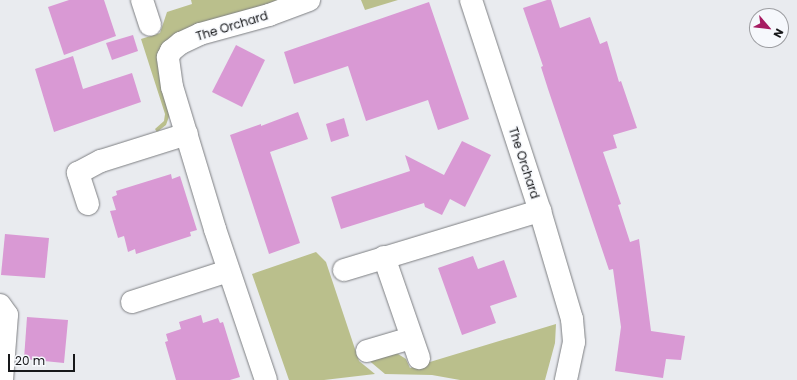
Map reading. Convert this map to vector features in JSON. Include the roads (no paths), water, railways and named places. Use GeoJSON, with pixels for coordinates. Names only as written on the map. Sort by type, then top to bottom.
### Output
{"type":"FeatureCollection","features":[{"type":"Feature","properties":{"kind":"street","name":"The Orchard"},"geometry":{"type":"LineString","coordinates":[[266,380],[228,271],[187,134],[169,69],[168,57],[171,51],[181,43],[200,34],[269,15],[309,0]]}},
{"type":"Feature","properties":{"kind":"street","name":"The Orchard"},"geometry":{"type":"LineString","coordinates":[[471,0],[540,211],[572,319],[574,331],[572,358],[566,380]]}},
{"type":"Feature","properties":{"kind":"street"},"geometry":{"type":"LineString","coordinates":[[149,2],[150,25]]}},
{"type":"Feature","properties":{"kind":"street"},"geometry":{"type":"LineString","coordinates":[[88,204],[78,173],[101,161],[187,134]]}},
{"type":"Feature","properties":{"kind":"street","name":"The Orchard"},"geometry":{"type":"LineString","coordinates":[[344,270],[540,211]]}},
{"type":"Feature","properties":{"kind":"street"},"geometry":{"type":"LineString","coordinates":[[384,258],[418,358]]}},
{"type":"Feature","properties":{"kind":"street"},"geometry":{"type":"LineString","coordinates":[[132,302],[228,271]]}},
{"type":"Feature","properties":{"kind":"street"},"geometry":{"type":"LineString","coordinates":[[0,305],[7,315],[5,380]]}},
{"type":"Feature","properties":{"kind":"street"},"geometry":{"type":"LineString","coordinates":[[367,351],[411,338]]}}]}
